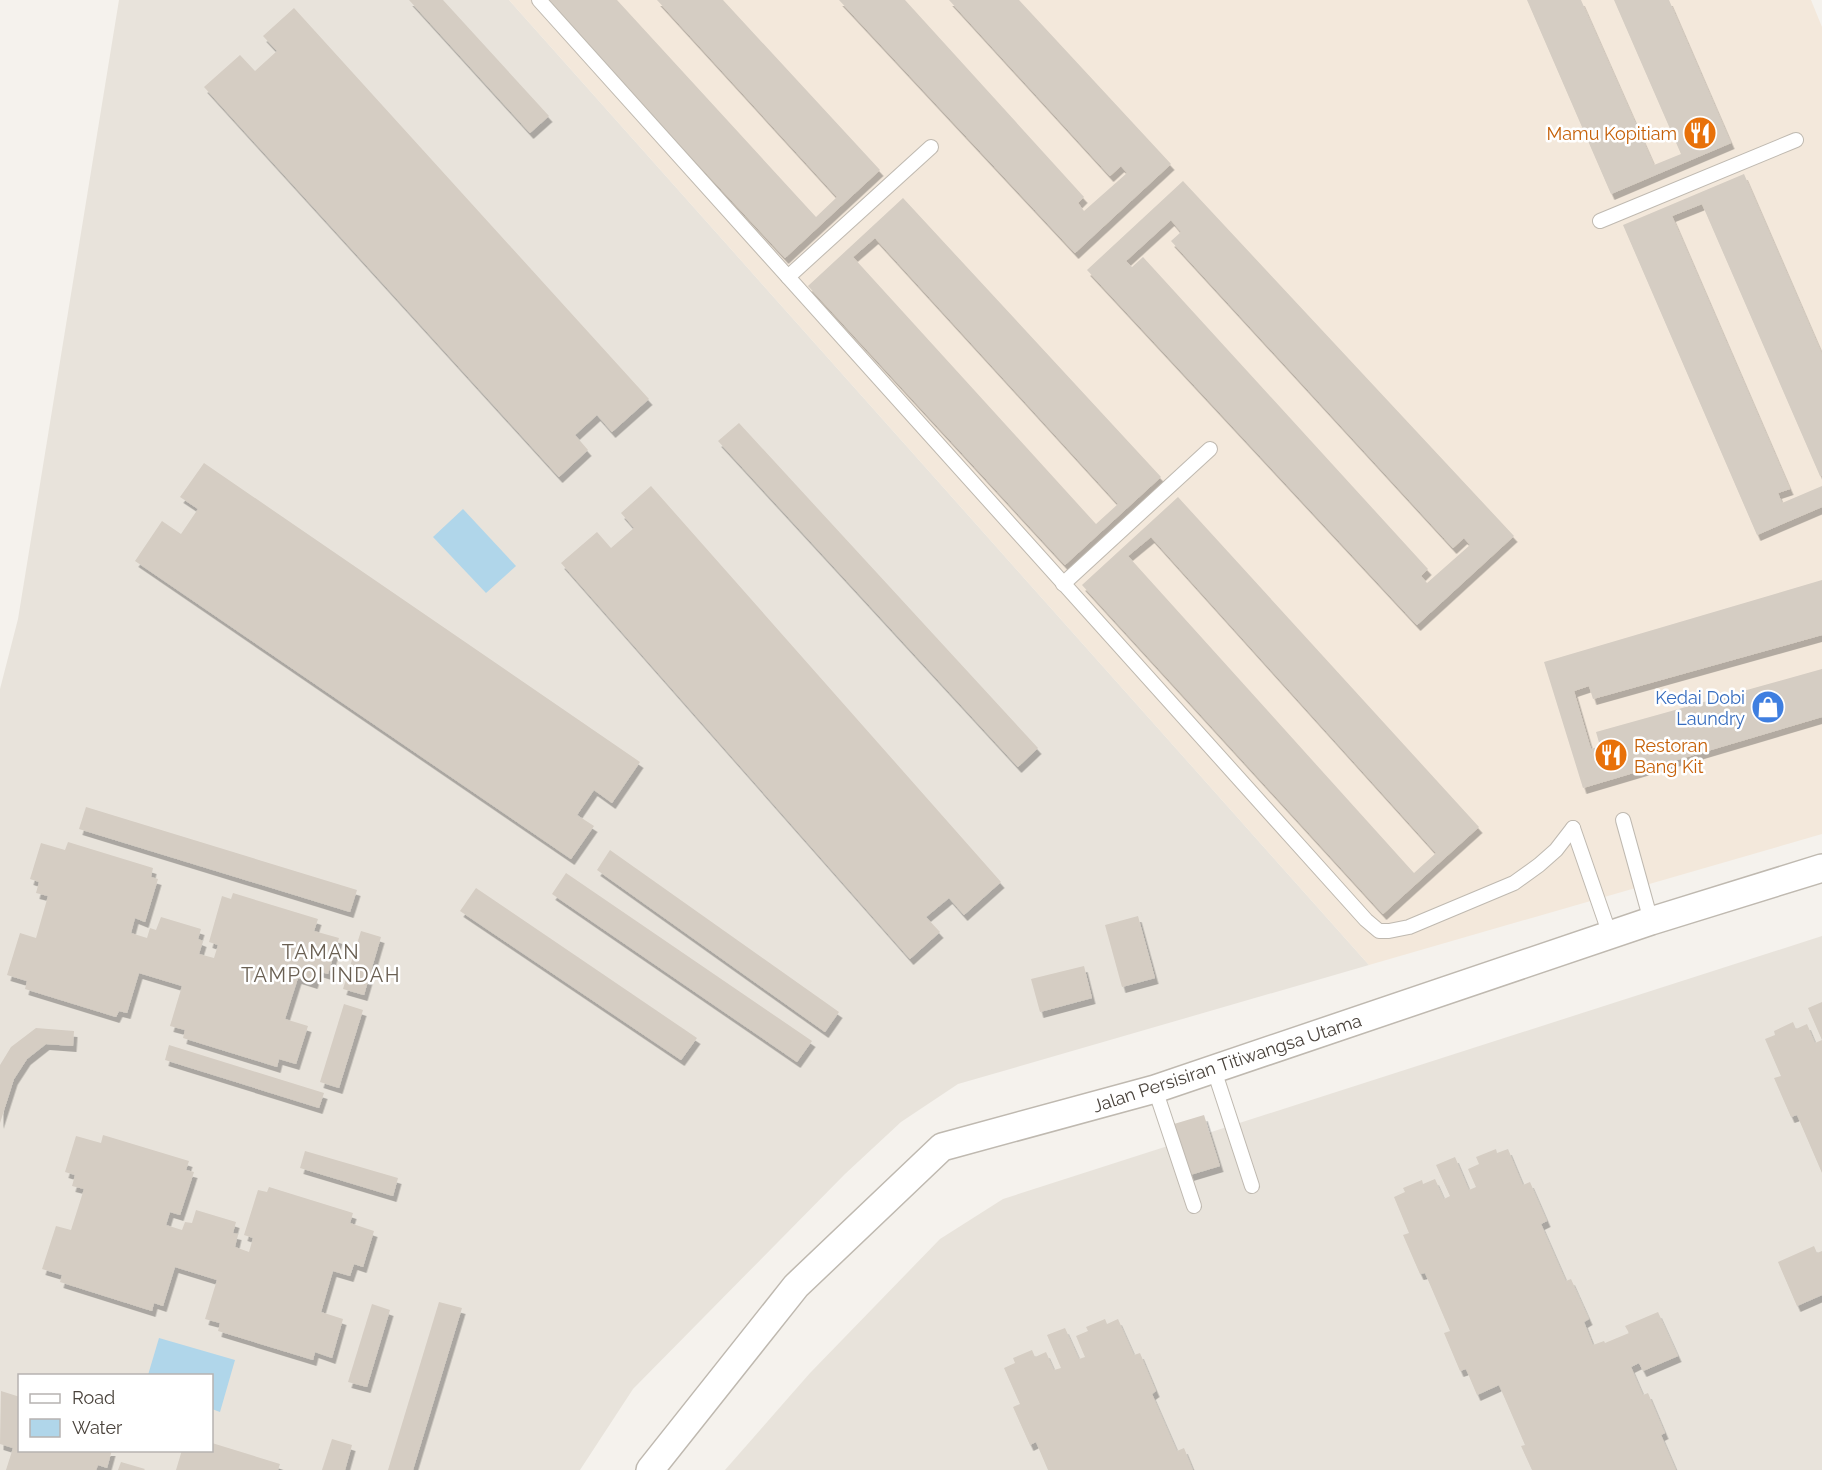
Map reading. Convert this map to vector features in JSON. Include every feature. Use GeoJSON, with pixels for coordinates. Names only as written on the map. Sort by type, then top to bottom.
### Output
{"type":"FeatureCollection","features":[{"type":"Feature","properties":{"kind":"street","name":"Jalan Persisiran Titiwangsa Utama"},"geometry":{"type":"LineString","coordinates":[[650,1470],[796,1286],[942,1147],[1155,1089],[1651,921],[1822,868]]}},
{"type":"Feature","properties":{"kind":"lane"},"geometry":{"type":"LineString","coordinates":[[539,0],[1063,584],[1359,912],[1379,931],[1408,927],[1514,883],[1556,850],[1573,828],[1610,935]]}},
{"type":"Feature","properties":{"kind":"lane"},"geometry":{"type":"LineString","coordinates":[[1600,221],[1796,140]]}},
{"type":"Feature","properties":{"kind":"lane"},"geometry":{"type":"LineString","coordinates":[[788,277],[931,147]]}},
{"type":"Feature","properties":{"kind":"lane"},"geometry":{"type":"LineString","coordinates":[[1063,584],[1210,449]]}},
{"type":"Feature","properties":{"kind":"lane"},"geometry":{"type":"LineString","coordinates":[[1623,820],[1651,921]]}},
{"type":"Feature","properties":{"kind":"lane"},"geometry":{"type":"LineString","coordinates":[[1214,1070],[1252,1186]]}},
{"type":"Feature","properties":{"kind":"lane"},"geometry":{"type":"LineString","coordinates":[[1155,1089],[1194,1206]]}},
{"type":"Feature","properties":{"kind":"shaded area"},"geometry":{"type":"Polygon","coordinates":[[[119,0],[509,0],[1369,965],[958,1084],[901,1122],[845,1174],[633,1389],[580,1470],[0,1470],[0,689],[18,619],[119,0]]]}},
{"type":"Feature","properties":{"kind":"shaded area"},"geometry":{"type":"Polygon","coordinates":[[[509,0],[1811,0],[1822,27],[1822,834],[1369,965],[509,0]]]}},
{"type":"Feature","properties":{"kind":"shaded area"},"geometry":{"type":"Polygon","coordinates":[[[1822,936],[1822,1470],[725,1470],[810,1373],[940,1239],[1003,1199],[1822,936]]]}},
{"type":"Feature","properties":{"kind":"water"},"geometry":{"type":"Polygon","coordinates":[[[463,509],[516,566],[486,593],[433,537],[463,509]]]}},
{"type":"Feature","properties":{"kind":"water"},"geometry":{"type":"Polygon","coordinates":[[[159,1338],[235,1360],[220,1412],[213,1409],[213,1374],[148,1374],[159,1338]]]}},
{"type":"Feature","properties":{"kind":"building"},"geometry":{"type":"Polygon","coordinates":[[[409,0],[443,0],[549,116],[530,133],[409,0]]]}},
{"type":"Feature","properties":{"kind":"building"},"geometry":{"type":"Polygon","coordinates":[[[545,0],[617,0],[816,217],[837,197],[657,0],[723,0],[880,170],[785,258],[545,0]]]}},
{"type":"Feature","properties":{"kind":"building"},"geometry":{"type":"Polygon","coordinates":[[[839,0],[905,0],[1084,197],[1078,203],[1084,211],[1127,173],[1121,166],[1110,176],[949,0],[1019,0],[1171,164],[1075,253],[839,0]]]}},
{"type":"Feature","properties":{"kind":"building"},"geometry":{"type":"Polygon","coordinates":[[[1527,0],[1581,0],[1654,165],[1681,154],[1614,0],[1669,0],[1731,143],[1611,194],[1527,0]]]}},
{"type":"Feature","properties":{"kind":"building"},"geometry":{"type":"Polygon","coordinates":[[[294,8],[649,399],[612,432],[597,415],[575,435],[588,450],[559,477],[204,87],[240,55],[255,71],[277,51],[263,36],[294,8]]]}},
{"type":"Feature","properties":{"kind":"building"},"geometry":{"type":"Polygon","coordinates":[[[1744,174],[1822,354],[1822,476],[1820,476],[1702,204],[1672,216],[1790,489],[1778,493],[1782,503],[1822,486],[1822,507],[1757,535],[1623,225],[1744,174]]]}},
{"type":"Feature","properties":{"kind":"building"},"geometry":{"type":"Polygon","coordinates":[[[1183,181],[1514,536],[1417,625],[1087,270],[1183,181]],[[1171,220],[1126,261],[1132,267],[1143,257],[1428,569],[1421,576],[1427,583],[1470,545],[1464,538],[1453,548],[1171,241],[1181,232],[1171,220]]]}},
{"type":"Feature","properties":{"kind":"building"},"geometry":{"type":"Polygon","coordinates":[[[903,198],[1161,477],[1065,565],[808,286],[903,198]],[[875,238],[853,257],[1096,524],[1118,504],[875,238]]]}},
{"type":"Feature","properties":{"kind":"building"},"geometry":{"type":"Polygon","coordinates":[[[739,423],[1038,748],[1018,767],[718,441],[739,423]]]}},
{"type":"Feature","properties":{"kind":"building"},"geometry":{"type":"Polygon","coordinates":[[[204,463],[640,762],[612,803],[594,790],[577,815],[594,826],[571,859],[135,561],[162,521],[181,534],[198,509],[180,497],[204,463]]]}},
{"type":"Feature","properties":{"kind":"building"},"geometry":{"type":"Polygon","coordinates":[[[651,486],[1001,882],[964,915],[949,898],[926,917],[940,932],[910,959],[561,563],[597,532],[611,548],[634,528],[621,513],[651,486]]]}},
{"type":"Feature","properties":{"kind":"building"},"geometry":{"type":"Polygon","coordinates":[[[1178,497],[1479,827],[1383,914],[1082,585],[1178,497]],[[1151,537],[1128,556],[1414,873],[1436,853],[1151,537]]]}},
{"type":"Feature","properties":{"kind":"building"},"geometry":{"type":"Polygon","coordinates":[[[1822,580],[1822,635],[1593,699],[1589,686],[1574,691],[1591,749],[1600,746],[1596,732],[1822,669],[1822,717],[1583,788],[1544,662],[1822,580]]]}},
{"type":"Feature","properties":{"kind":"building"},"geometry":{"type":"Polygon","coordinates":[[[86,807],[357,890],[350,912],[79,829],[86,807]]]}},
{"type":"Feature","properties":{"kind":"building"},"geometry":{"type":"Polygon","coordinates":[[[68,842],[153,868],[151,877],[158,879],[145,922],[135,918],[131,933],[147,938],[150,928],[156,930],[161,917],[201,929],[198,939],[203,941],[199,954],[214,958],[218,945],[209,942],[222,896],[231,899],[233,893],[318,919],[314,931],[339,938],[328,974],[318,971],[314,983],[298,978],[285,1019],[308,1026],[296,1064],[279,1059],[277,1067],[183,1038],[185,1030],[170,1026],[182,986],[139,973],[127,1013],[119,1011],[116,1017],[25,989],[27,981],[7,975],[20,933],[36,938],[48,896],[36,893],[39,882],[30,879],[41,843],[65,850],[68,842]]]}},
{"type":"Feature","properties":{"kind":"building"},"geometry":{"type":"Polygon","coordinates":[[[610,850],[839,1012],[825,1032],[597,870],[610,850]]]}},
{"type":"Feature","properties":{"kind":"building"},"geometry":{"type":"Polygon","coordinates":[[[566,873],[812,1041],[797,1062],[552,894],[566,873]]]}},
{"type":"Feature","properties":{"kind":"building"},"geometry":{"type":"Polygon","coordinates":[[[476,888],[697,1038],[681,1060],[460,911],[476,888]]]}},
{"type":"Feature","properties":{"kind":"building"},"geometry":{"type":"Polygon","coordinates":[[[1138,916],[1155,978],[1122,987],[1105,925],[1138,916]]]}},
{"type":"Feature","properties":{"kind":"building"},"geometry":{"type":"Polygon","coordinates":[[[361,931],[381,937],[364,995],[343,989],[361,931]]]}},
{"type":"Feature","properties":{"kind":"building"},"geometry":{"type":"Polygon","coordinates":[[[1084,966],[1092,998],[1040,1012],[1031,979],[1084,966]]]}},
{"type":"Feature","properties":{"kind":"building"},"geometry":{"type":"Polygon","coordinates":[[[1822,1002],[1822,1040],[1808,1008],[1822,1002]]]}},
{"type":"Feature","properties":{"kind":"building"},"geometry":{"type":"Polygon","coordinates":[[[344,1004],[363,1010],[339,1088],[320,1082],[344,1004]]]}},
{"type":"Feature","properties":{"kind":"building"},"geometry":{"type":"Polygon","coordinates":[[[1793,1022],[1796,1029],[1807,1024],[1815,1043],[1822,1040],[1822,1173],[1797,1115],[1791,1117],[1774,1078],[1781,1076],[1765,1039],[1775,1035],[1774,1031],[1793,1022]]]}},
{"type":"Feature","properties":{"kind":"building"},"geometry":{"type":"Polygon","coordinates":[[[36,1028],[74,1031],[73,1046],[46,1044],[27,1059],[14,1079],[0,1123],[0,1065],[11,1047],[36,1028]]]}},
{"type":"Feature","properties":{"kind":"building"},"geometry":{"type":"Polygon","coordinates":[[[169,1045],[324,1093],[319,1108],[165,1060],[169,1045]]]}},
{"type":"Feature","properties":{"kind":"building"},"geometry":{"type":"Polygon","coordinates":[[[1204,1115],[1220,1166],[1190,1175],[1174,1124],[1204,1115]]]}},
{"type":"Feature","properties":{"kind":"building"},"geometry":{"type":"Polygon","coordinates":[[[103,1135],[189,1161],[186,1170],[194,1172],[180,1215],[170,1212],[166,1225],[182,1230],[185,1222],[192,1223],[196,1210],[236,1222],[233,1233],[238,1234],[235,1247],[249,1252],[253,1238],[244,1235],[258,1190],[267,1192],[269,1187],[353,1213],[350,1223],[374,1231],[363,1267],[354,1264],[350,1276],[333,1271],[321,1312],[343,1319],[332,1358],[315,1352],[313,1360],[218,1331],[220,1323],[205,1319],[217,1280],[175,1267],[163,1306],[154,1303],[152,1311],[60,1282],[62,1275],[42,1269],[56,1226],[71,1230],[84,1189],[72,1186],[75,1175],[65,1172],[76,1136],[101,1143],[103,1135]]]}},
{"type":"Feature","properties":{"kind":"building"},"geometry":{"type":"Polygon","coordinates":[[[1496,1149],[1497,1153],[1508,1149],[1523,1185],[1530,1182],[1547,1221],[1541,1224],[1566,1281],[1571,1279],[1589,1319],[1584,1322],[1593,1345],[1604,1341],[1605,1343],[1629,1333],[1625,1326],[1658,1312],[1678,1356],[1643,1371],[1639,1363],[1631,1367],[1643,1395],[1648,1393],[1665,1433],[1661,1435],[1676,1470],[1532,1470],[1521,1446],[1525,1445],[1499,1385],[1477,1395],[1466,1369],[1460,1371],[1444,1333],[1450,1331],[1425,1273],[1420,1274],[1403,1235],[1409,1233],[1394,1197],[1405,1192],[1403,1188],[1422,1180],[1423,1184],[1435,1179],[1444,1199],[1450,1196],[1436,1165],[1455,1157],[1469,1190],[1476,1187],[1468,1169],[1479,1164],[1476,1157],[1496,1149]]]}},
{"type":"Feature","properties":{"kind":"building"},"geometry":{"type":"Polygon","coordinates":[[[305,1151],[398,1178],[393,1196],[300,1168],[305,1151]]]}},
{"type":"Feature","properties":{"kind":"building"},"geometry":{"type":"Polygon","coordinates":[[[1814,1246],[1817,1253],[1822,1251],[1822,1295],[1797,1306],[1778,1262],[1814,1246]]]}},
{"type":"Feature","properties":{"kind":"building"},"geometry":{"type":"Polygon","coordinates":[[[439,1302],[462,1308],[413,1470],[388,1470],[439,1302]]]}},
{"type":"Feature","properties":{"kind":"building"},"geometry":{"type":"Polygon","coordinates":[[[372,1304],[390,1310],[367,1387],[348,1382],[372,1304]]]}},
{"type":"Feature","properties":{"kind":"building"},"geometry":{"type":"Polygon","coordinates":[[[1105,1319],[1107,1324],[1118,1319],[1134,1355],[1140,1353],[1156,1391],[1152,1394],[1177,1451],[1184,1448],[1193,1470],[1048,1470],[1036,1442],[1030,1445],[1013,1407],[1020,1404],[1004,1368],[1015,1363],[1013,1358],[1032,1350],[1035,1357],[1046,1352],[1054,1370],[1061,1368],[1047,1335],[1065,1328],[1079,1359],[1085,1357],[1076,1336],[1088,1331],[1086,1327],[1105,1319]]]}},
{"type":"Feature","properties":{"kind":"building"},"geometry":{"type":"Polygon","coordinates":[[[1,1391],[18,1396],[18,1452],[111,1452],[107,1468],[98,1465],[96,1470],[6,1470],[13,1448],[0,1444],[1,1391]]]}},
{"type":"Feature","properties":{"kind":"building"},"geometry":{"type":"Polygon","coordinates":[[[332,1439],[352,1445],[345,1470],[322,1470],[332,1439]]]}},
{"type":"Feature","properties":{"kind":"building"},"geometry":{"type":"Polygon","coordinates":[[[213,1443],[280,1464],[278,1470],[176,1470],[181,1452],[213,1452],[213,1443]]]}},
{"type":"Feature","properties":{"kind":"building"},"geometry":{"type":"Polygon","coordinates":[[[121,1462],[145,1469],[118,1470],[121,1462]]]}},
{"type":"Feature","properties":{"kind":"place","name":"Mamu Kopitiam"},"geometry":{"type":"Point","coordinates":[1700,133]}},
{"type":"Feature","properties":{"kind":"place","name":"Kedai Dobi Laundry"},"geometry":{"type":"Point","coordinates":[1768,707]}},
{"type":"Feature","properties":{"kind":"place","name":"Restoran Bang Kit"},"geometry":{"type":"Point","coordinates":[1611,755]}},
{"type":"Feature","properties":{"kind":"district","name":"TAMAN TAMPOI INDAH"},"geometry":{"type":"Point","coordinates":[321,964]}}]}
